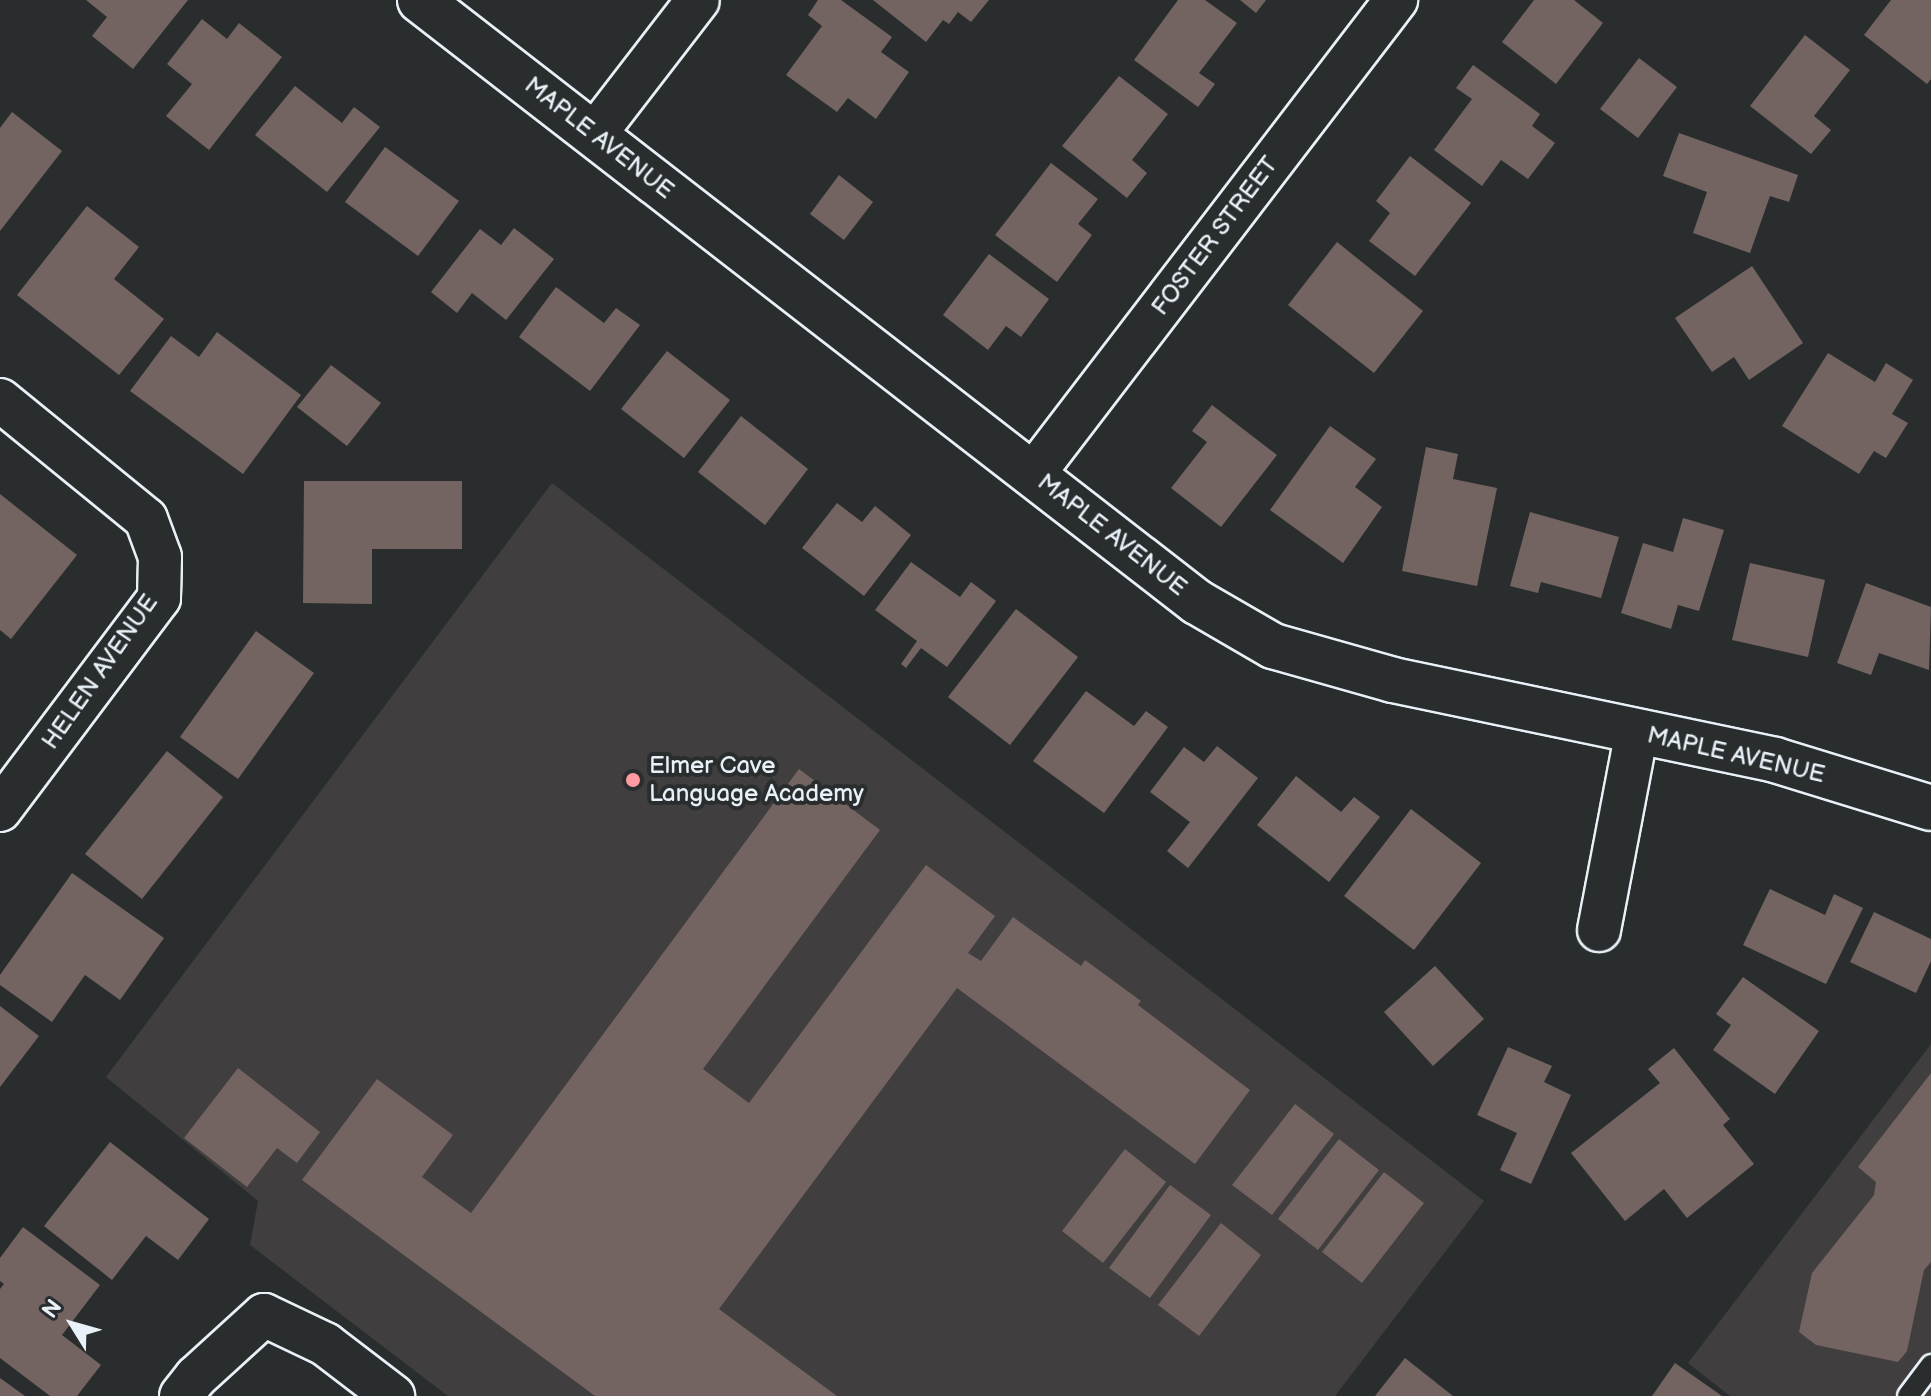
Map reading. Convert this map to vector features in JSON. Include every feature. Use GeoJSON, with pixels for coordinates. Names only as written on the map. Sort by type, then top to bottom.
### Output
{"type":"FeatureCollection","features":[{"type":"Feature","properties":{"kind":"street","name":"MAPLE AVENUE"},"geometry":{"type":"LineString","coordinates":[[420,0],[1197,602],[1273,646],[1393,680],[1775,760],[1931,808]]}},
{"type":"Feature","properties":{"kind":"street"},"geometry":{"type":"LineString","coordinates":[[594,135],[698,0]]}},
{"type":"Feature","properties":{"kind":"street","name":"FOSTER STREET"},"geometry":{"type":"LineString","coordinates":[[1034,473],[1396,0]]}},
{"type":"Feature","properties":{"kind":"street","name":"HELEN AVENUE"},"geometry":{"type":"LineString","coordinates":[[0,400],[146,519],[160,557],[159,598],[0,810]]}},
{"type":"Feature","properties":{"kind":"street"},"geometry":{"type":"LineString","coordinates":[[1599,930],[1637,731]]}},
{"type":"Feature","properties":{"kind":"street"},"geometry":{"type":"LineString","coordinates":[[181,1396],[196,1377],[264,1315],[325,1344],[393,1396]]}},
{"type":"Feature","properties":{"kind":"lane"},"geometry":{"type":"LineString","coordinates":[[1908,1396],[1931,1365]]}},
{"type":"Feature","properties":{"kind":"shaded area","name":"Elmer Cave Language Academy"},"geometry":{"type":"Polygon","coordinates":[[[552,483],[1484,1201],[1335,1396],[448,1396],[250,1245],[258,1201],[106,1077],[552,483]]]}},
{"type":"Feature","properties":{"kind":"shaded area"},"geometry":{"type":"Polygon","coordinates":[[[1931,1044],[1931,1396],[1730,1396],[1688,1363],[1931,1044]]]}},
{"type":"Feature","properties":{"kind":"building"},"geometry":{"type":"Polygon","coordinates":[[[86,0],[188,0],[133,69],[92,36],[107,17],[86,0]]]}},
{"type":"Feature","properties":{"kind":"building"},"geometry":{"type":"Polygon","coordinates":[[[818,0],[841,0],[892,37],[881,52],[909,72],[876,119],[848,98],[837,112],[786,75],[822,26],[808,15],[818,0]]]}},
{"type":"Feature","properties":{"kind":"building"},"geometry":{"type":"Polygon","coordinates":[[[873,0],[989,0],[971,22],[958,12],[949,24],[943,20],[926,42],[873,0]]]}},
{"type":"Feature","properties":{"kind":"building"},"geometry":{"type":"Polygon","coordinates":[[[1178,0],[1205,0],[1237,23],[1199,73],[1215,84],[1198,107],[1134,60],[1178,0]]]}},
{"type":"Feature","properties":{"kind":"building"},"geometry":{"type":"Polygon","coordinates":[[[1240,0],[1266,0],[1256,13],[1240,0]]]}},
{"type":"Feature","properties":{"kind":"building"},"geometry":{"type":"Polygon","coordinates":[[[1534,0],[1574,0],[1603,23],[1556,84],[1502,42],[1534,0]]]}},
{"type":"Feature","properties":{"kind":"building"},"geometry":{"type":"Polygon","coordinates":[[[1891,0],[1931,0],[1931,79],[1927,84],[1864,35],[1891,0]]]}},
{"type":"Feature","properties":{"kind":"building"},"geometry":{"type":"Polygon","coordinates":[[[202,19],[227,39],[239,23],[282,57],[209,150],[166,116],[192,84],[167,64],[202,19]]]}},
{"type":"Feature","properties":{"kind":"building"},"geometry":{"type":"Polygon","coordinates":[[[1805,35],[1850,70],[1814,116],[1831,130],[1811,154],[1750,106],[1805,35]]]}},
{"type":"Feature","properties":{"kind":"building"},"geometry":{"type":"Polygon","coordinates":[[[1639,58],[1677,87],[1638,138],[1600,109],[1639,58]]]}},
{"type":"Feature","properties":{"kind":"building"},"geometry":{"type":"Polygon","coordinates":[[[1473,65],[1540,114],[1532,126],[1555,143],[1528,179],[1501,160],[1482,186],[1434,150],[1472,99],[1456,88],[1473,65]]]}},
{"type":"Feature","properties":{"kind":"building"},"geometry":{"type":"Polygon","coordinates":[[[1119,76],[1168,114],[1132,160],[1147,173],[1127,198],[1062,146],[1119,76]]]}},
{"type":"Feature","properties":{"kind":"building"},"geometry":{"type":"Polygon","coordinates":[[[295,86],[342,123],[354,107],[380,127],[327,192],[255,135],[295,86]]]}},
{"type":"Feature","properties":{"kind":"building"},"geometry":{"type":"Polygon","coordinates":[[[12,112],[62,151],[0,231],[0,128],[12,112]]]}},
{"type":"Feature","properties":{"kind":"building"},"geometry":{"type":"Polygon","coordinates":[[[1679,133],[1798,175],[1789,202],[1770,196],[1750,253],[1693,233],[1707,192],[1663,176],[1679,133]]]}},
{"type":"Feature","properties":{"kind":"building"},"geometry":{"type":"Polygon","coordinates":[[[385,147],[459,201],[418,256],[345,202],[385,147]]]}},
{"type":"Feature","properties":{"kind":"building"},"geometry":{"type":"Polygon","coordinates":[[[1410,156],[1471,203],[1415,276],[1369,241],[1390,213],[1376,201],[1410,156]]]}},
{"type":"Feature","properties":{"kind":"building"},"geometry":{"type":"Polygon","coordinates":[[[1051,163],[1098,199],[1078,224],[1092,235],[1057,282],[995,235],[1051,163]]]}},
{"type":"Feature","properties":{"kind":"building"},"geometry":{"type":"Polygon","coordinates":[[[839,175],[873,202],[844,240],[810,214],[839,175]]]}},
{"type":"Feature","properties":{"kind":"building"},"geometry":{"type":"Polygon","coordinates":[[[87,206],[139,247],[114,279],[164,319],[119,375],[17,295],[87,206]]]}},
{"type":"Feature","properties":{"kind":"building"},"geometry":{"type":"Polygon","coordinates":[[[514,228],[554,259],[506,320],[472,293],[457,313],[431,292],[480,229],[501,245],[514,228]]]}},
{"type":"Feature","properties":{"kind":"building"},"geometry":{"type":"Polygon","coordinates":[[[1337,242],[1423,311],[1374,373],[1288,305],[1337,242]]]}},
{"type":"Feature","properties":{"kind":"building"},"geometry":{"type":"Polygon","coordinates":[[[989,254],[1049,299],[1021,337],[1006,326],[988,350],[943,315],[989,254]]]}},
{"type":"Feature","properties":{"kind":"building"},"geometry":{"type":"Polygon","coordinates":[[[1752,266],[1803,343],[1749,380],[1734,357],[1712,372],[1675,318],[1752,266]]]}},
{"type":"Feature","properties":{"kind":"building"},"geometry":{"type":"Polygon","coordinates":[[[556,287],[604,323],[616,308],[640,325],[590,391],[519,337],[556,287]]]}},
{"type":"Feature","properties":{"kind":"building"},"geometry":{"type":"Polygon","coordinates":[[[217,332],[301,395],[243,474],[130,391],[171,336],[199,357],[217,332]]]}},
{"type":"Feature","properties":{"kind":"building"},"geometry":{"type":"Polygon","coordinates":[[[667,351],[730,400],[684,458],[621,409],[667,351]]]}},
{"type":"Feature","properties":{"kind":"building"},"geometry":{"type":"Polygon","coordinates":[[[1828,353],[1875,382],[1886,363],[1913,380],[1892,414],[1908,423],[1886,458],[1874,451],[1859,474],[1782,426],[1828,353]]]}},
{"type":"Feature","properties":{"kind":"building"},"geometry":{"type":"Polygon","coordinates":[[[331,365],[381,403],[347,446],[297,407],[331,365]]]}},
{"type":"Feature","properties":{"kind":"building"},"geometry":{"type":"Polygon","coordinates":[[[1212,405],[1277,455],[1221,527],[1171,488],[1207,442],[1192,431],[1212,405]]]}},
{"type":"Feature","properties":{"kind":"building"},"geometry":{"type":"Polygon","coordinates":[[[741,416],[808,469],[765,525],[698,472],[741,416]]]}},
{"type":"Feature","properties":{"kind":"building"},"geometry":{"type":"Polygon","coordinates":[[[1330,426],[1376,459],[1355,487],[1382,507],[1343,563],[1270,510],[1330,426]]]}},
{"type":"Feature","properties":{"kind":"building"},"geometry":{"type":"Polygon","coordinates":[[[1426,447],[1458,454],[1453,479],[1497,488],[1477,586],[1402,571],[1426,447]]]}},
{"type":"Feature","properties":{"kind":"building"},"geometry":{"type":"Polygon","coordinates":[[[304,481],[462,481],[462,549],[372,549],[372,604],[303,603],[304,481]]]}},
{"type":"Feature","properties":{"kind":"building"},"geometry":{"type":"Polygon","coordinates":[[[0,494],[77,555],[11,639],[0,630],[0,494]]]}},
{"type":"Feature","properties":{"kind":"building"},"geometry":{"type":"Polygon","coordinates":[[[837,503],[862,522],[875,506],[911,535],[864,596],[802,548],[837,503]]]}},
{"type":"Feature","properties":{"kind":"building"},"geometry":{"type":"Polygon","coordinates":[[[1530,512],[1619,537],[1601,598],[1541,582],[1538,593],[1510,586],[1530,512]]]}},
{"type":"Feature","properties":{"kind":"building"},"geometry":{"type":"Polygon","coordinates":[[[1683,518],[1724,530],[1699,611],[1678,605],[1671,629],[1621,613],[1643,543],[1673,552],[1683,518]]]}},
{"type":"Feature","properties":{"kind":"building"},"geometry":{"type":"Polygon","coordinates":[[[911,562],[960,597],[971,582],[996,601],[947,667],[921,648],[906,668],[901,664],[917,641],[875,610],[911,562]]]}},
{"type":"Feature","properties":{"kind":"building"},"geometry":{"type":"Polygon","coordinates":[[[1750,563],[1825,580],[1808,657],[1732,640],[1750,563]]]}},
{"type":"Feature","properties":{"kind":"building"},"geometry":{"type":"Polygon","coordinates":[[[1866,583],[1931,607],[1929,670],[1879,653],[1871,675],[1837,663],[1866,583]]]}},
{"type":"Feature","properties":{"kind":"building"},"geometry":{"type":"Polygon","coordinates":[[[1016,609],[1078,657],[1010,745],[948,697],[1016,609]]]}},
{"type":"Feature","properties":{"kind":"building"},"geometry":{"type":"Polygon","coordinates":[[[256,631],[314,673],[238,779],[180,737],[256,631]]]}},
{"type":"Feature","properties":{"kind":"building"},"geometry":{"type":"Polygon","coordinates":[[[1086,691],[1134,726],[1146,711],[1168,727],[1104,813],[1033,761],[1086,691]]]}},
{"type":"Feature","properties":{"kind":"building"},"geometry":{"type":"Polygon","coordinates":[[[1217,746],[1258,778],[1188,868],[1167,851],[1190,822],[1150,792],[1184,747],[1204,762],[1217,746]]]}},
{"type":"Feature","properties":{"kind":"building"},"geometry":{"type":"Polygon","coordinates":[[[167,751],[223,797],[142,899],[85,854],[167,751]]]}},
{"type":"Feature","properties":{"kind":"building"},"geometry":{"type":"Polygon","coordinates":[[[799,769],[880,830],[703,1069],[749,1103],[926,865],[995,916],[968,953],[981,961],[1013,917],[1081,966],[1085,960],[1141,1001],[1138,1005],[1250,1090],[1195,1164],[957,988],[719,1309],[837,1396],[595,1396],[302,1180],[377,1079],[453,1135],[422,1177],[471,1213],[799,769]]]}},
{"type":"Feature","properties":{"kind":"building"},"geometry":{"type":"Polygon","coordinates":[[[1296,776],[1341,812],[1354,797],[1380,817],[1329,882],[1257,825],[1296,776]]]}},
{"type":"Feature","properties":{"kind":"building"},"geometry":{"type":"Polygon","coordinates":[[[1411,809],[1481,863],[1414,950],[1344,896],[1411,809]]]}},
{"type":"Feature","properties":{"kind":"building"},"geometry":{"type":"Polygon","coordinates":[[[72,873],[164,938],[120,1000],[85,975],[52,1022],[0,985],[0,975],[72,873]]]}},
{"type":"Feature","properties":{"kind":"building"},"geometry":{"type":"Polygon","coordinates":[[[1770,889],[1825,915],[1834,894],[1863,908],[1826,984],[1743,945],[1770,889]]]}},
{"type":"Feature","properties":{"kind":"building"},"geometry":{"type":"Polygon","coordinates":[[[1874,912],[1931,939],[1931,961],[1916,993],[1850,962],[1874,912]]]}},
{"type":"Feature","properties":{"kind":"building"},"geometry":{"type":"Polygon","coordinates":[[[1435,966],[1484,1019],[1433,1066],[1384,1012],[1435,966]]]}},
{"type":"Feature","properties":{"kind":"building"},"geometry":{"type":"Polygon","coordinates":[[[1743,977],[1819,1031],[1775,1094],[1713,1050],[1731,1025],[1716,1014],[1743,977]]]}},
{"type":"Feature","properties":{"kind":"building"},"geometry":{"type":"Polygon","coordinates":[[[0,1006],[39,1036],[0,1087],[0,1006]]]}},
{"type":"Feature","properties":{"kind":"building"},"geometry":{"type":"Polygon","coordinates":[[[1508,1047],[1552,1066],[1544,1082],[1571,1095],[1531,1184],[1500,1170],[1517,1133],[1477,1115],[1508,1047]]]}},
{"type":"Feature","properties":{"kind":"building"},"geometry":{"type":"Polygon","coordinates":[[[1674,1048],[1730,1119],[1723,1125],[1754,1164],[1687,1218],[1664,1189],[1625,1221],[1571,1153],[1660,1083],[1648,1069],[1674,1048]]]}},
{"type":"Feature","properties":{"kind":"building"},"geometry":{"type":"Polygon","coordinates":[[[238,1068],[320,1132],[297,1163],[277,1148],[247,1187],[184,1138],[238,1068]]]}},
{"type":"Feature","properties":{"kind":"building"},"geometry":{"type":"Polygon","coordinates":[[[1931,1073],[1931,1262],[1924,1270],[1907,1351],[1898,1362],[1816,1345],[1799,1332],[1812,1273],[1874,1195],[1876,1182],[1858,1167],[1931,1073]]]}},
{"type":"Feature","properties":{"kind":"building"},"geometry":{"type":"Polygon","coordinates":[[[1295,1104],[1334,1134],[1272,1215],[1232,1185],[1295,1104]]]}},
{"type":"Feature","properties":{"kind":"building"},"geometry":{"type":"Polygon","coordinates":[[[1339,1139],[1379,1170],[1318,1250],[1278,1219],[1339,1139]]]}},
{"type":"Feature","properties":{"kind":"building"},"geometry":{"type":"Polygon","coordinates":[[[110,1142],[209,1219],[178,1260],[146,1236],[112,1280],[44,1226],[110,1142]]]}},
{"type":"Feature","properties":{"kind":"building"},"geometry":{"type":"Polygon","coordinates":[[[1125,1149],[1166,1182],[1103,1263],[1062,1231],[1125,1149]]]}},
{"type":"Feature","properties":{"kind":"building"},"geometry":{"type":"Polygon","coordinates":[[[1384,1172],[1424,1203],[1362,1283],[1322,1252],[1384,1172]]]}},
{"type":"Feature","properties":{"kind":"building"},"geometry":{"type":"Polygon","coordinates":[[[1170,1185],[1211,1215],[1150,1298],[1109,1268],[1170,1185]]]}},
{"type":"Feature","properties":{"kind":"building"},"geometry":{"type":"Polygon","coordinates":[[[1221,1223],[1261,1255],[1199,1336],[1158,1305],[1221,1223]]]}},
{"type":"Feature","properties":{"kind":"building"},"geometry":{"type":"Polygon","coordinates":[[[23,1227],[100,1285],[62,1335],[101,1365],[77,1396],[50,1396],[0,1358],[0,1289],[4,1284],[0,1281],[0,1258],[23,1227]]]}},
{"type":"Feature","properties":{"kind":"building"},"geometry":{"type":"Polygon","coordinates":[[[1405,1358],[1453,1396],[1375,1396],[1405,1358]]]}},
{"type":"Feature","properties":{"kind":"building"},"geometry":{"type":"Polygon","coordinates":[[[1675,1363],[1722,1396],[1652,1396],[1675,1363]]]}},
{"type":"Feature","properties":{"kind":"building"},"geometry":{"type":"Polygon","coordinates":[[[0,1378],[25,1396],[0,1396],[0,1378]]]}},
{"type":"Feature","properties":{"kind":"place","name":"Elmer Cave Language Academy"},"geometry":{"type":"Point","coordinates":[633,780]}}]}
